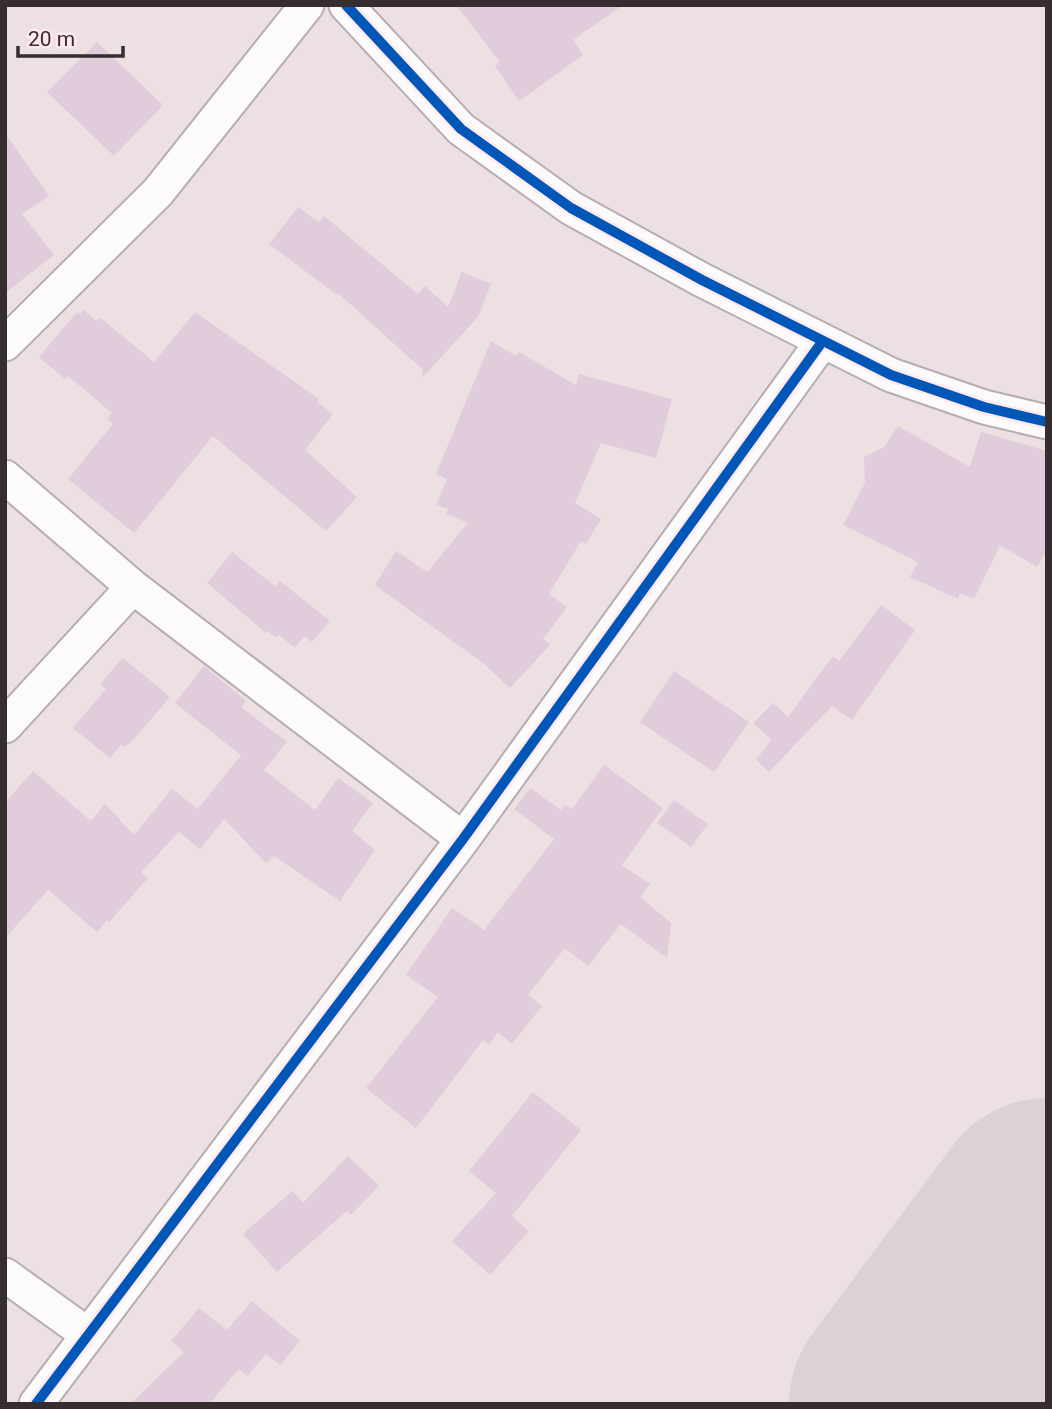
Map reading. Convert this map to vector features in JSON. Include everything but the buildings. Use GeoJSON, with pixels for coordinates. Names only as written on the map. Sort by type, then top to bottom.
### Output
{"type":"FeatureCollection","features":[{"type":"Feature","properties":{"kind":"street"},"geometry":{"type":"LineString","coordinates":[[5,344],[158,192],[306,5]]}},
{"type":"Feature","properties":{"kind":"street"},"geometry":{"type":"LineString","coordinates":[[346,5],[461,129],[571,208],[822,342],[891,375],[984,407],[1047,422]]}},
{"type":"Feature","properties":{"kind":"street"},"geometry":{"type":"LineString","coordinates":[[36,1404],[463,839],[822,342]]}},
{"type":"Feature","properties":{"kind":"street"},"geometry":{"type":"LineString","coordinates":[[5,477],[133,587],[463,839]]}},
{"type":"Feature","properties":{"kind":"street"},"geometry":{"type":"LineString","coordinates":[[5,726],[133,587]]}},
{"type":"Feature","properties":{"kind":"street"},"geometry":{"type":"LineString","coordinates":[[5,1275],[88,1334]]}},
{"type":"Feature","properties":{"kind":"runway"},"geometry":{"type":"LineString","coordinates":[[906,1404],[1047,1215]]}},
{"type":"Feature","properties":{"kind":"cycle path"},"geometry":{"type":"LineString","coordinates":[[346,5],[461,129],[571,208],[702,280],[891,375],[984,407],[1047,422]]}},
{"type":"Feature","properties":{"kind":"cycle path"},"geometry":{"type":"LineString","coordinates":[[36,1404],[463,839],[822,342]]}}]}
